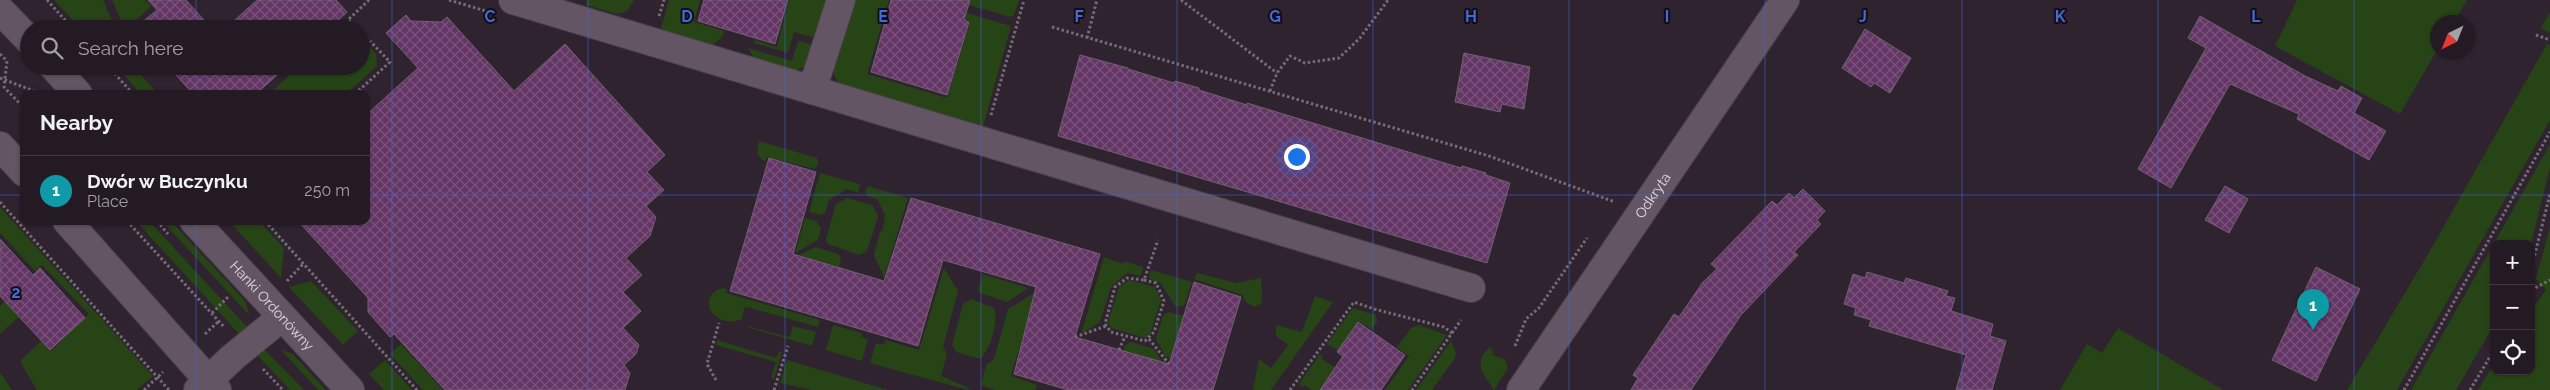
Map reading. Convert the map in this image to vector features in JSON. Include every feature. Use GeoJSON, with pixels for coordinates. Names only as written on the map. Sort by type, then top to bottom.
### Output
{"type":"FeatureCollection","features":[{"type":"Feature","properties":{"kind":"street"},"geometry":{"type":"LineString","coordinates":[[513,0],[1471,288]]}},
{"type":"Feature","properties":{"kind":"street"},"geometry":{"type":"LineString","coordinates":[[812,90],[841,0]]}},
{"type":"Feature","properties":{"kind":"street","name":"Odkryta"},"geometry":{"type":"LineString","coordinates":[[1520,390],[1785,0]]}},
{"type":"Feature","properties":{"kind":"street"},"geometry":{"type":"LineString","coordinates":[[0,10],[20,31]]}},
{"type":"Feature","properties":{"kind":"street"},"geometry":{"type":"LineString","coordinates":[[61,75],[74,90]]}},
{"type":"Feature","properties":{"kind":"street"},"geometry":{"type":"LineString","coordinates":[[1,147],[20,168]]}},
{"type":"Feature","properties":{"kind":"street"},"geometry":{"type":"LineString","coordinates":[[71,225],[208,387],[245,349],[282,318]]}},
{"type":"Feature","properties":{"kind":"street","name":"Hanki Ordonówny"},"geometry":{"type":"LineString","coordinates":[[198,225],[350,390]]}},
{"type":"Feature","properties":{"kind":"path"},"geometry":{"type":"LineString","coordinates":[[47,0],[65,20]]}},
{"type":"Feature","properties":{"kind":"path"},"geometry":{"type":"LineString","coordinates":[[348,20],[369,0]]}},
{"type":"Feature","properties":{"kind":"path"},"geometry":{"type":"LineString","coordinates":[[984,142],[1024,0]]}},
{"type":"Feature","properties":{"kind":"path"},"geometry":{"type":"LineString","coordinates":[[1087,38],[1097,0]]}},
{"type":"Feature","properties":{"kind":"path"},"geometry":{"type":"LineString","coordinates":[[1182,0],[1277,73]]}},
{"type":"Feature","properties":{"kind":"path"},"geometry":{"type":"LineString","coordinates":[[1270,92],[1277,73],[1290,56],[1305,63],[1339,58],[1360,38],[1388,0]]}},
{"type":"Feature","properties":{"kind":"path"},"geometry":{"type":"LineString","coordinates":[[1052,27],[1489,156],[1618,203]]}},
{"type":"Feature","properties":{"kind":"path"},"geometry":{"type":"LineString","coordinates":[[2536,35],[2550,40]]}},
{"type":"Feature","properties":{"kind":"path"},"geometry":{"type":"LineString","coordinates":[[359,90],[390,62],[370,41]]}},
{"type":"Feature","properties":{"kind":"path"},"geometry":{"type":"LineString","coordinates":[[0,54],[7,61],[2,79],[4,87],[20,104]]}},
{"type":"Feature","properties":{"kind":"path"},"geometry":{"type":"LineString","coordinates":[[116,75],[129,90]]}},
{"type":"Feature","properties":{"kind":"path"},"geometry":{"type":"LineString","coordinates":[[2,79],[29,90]]}},
{"type":"Feature","properties":{"kind":"path"},"geometry":{"type":"LineString","coordinates":[[2404,390],[2550,132]]}},
{"type":"Feature","properties":{"kind":"path"},"geometry":{"type":"LineString","coordinates":[[2535,254],[2550,194]]}},
{"type":"Feature","properties":{"kind":"path"},"geometry":{"type":"LineString","coordinates":[[0,202],[20,224]]}},
{"type":"Feature","properties":{"kind":"path"},"geometry":{"type":"LineString","coordinates":[[21,225],[169,390]]}},
{"type":"Feature","properties":{"kind":"path"},"geometry":{"type":"LineString","coordinates":[[131,225],[283,390]]}},
{"type":"Feature","properties":{"kind":"path"},"geometry":{"type":"LineString","coordinates":[[269,225],[417,390]]}},
{"type":"Feature","properties":{"kind":"path"},"geometry":{"type":"LineString","coordinates":[[1144,280],[1158,240]]}},
{"type":"Feature","properties":{"kind":"path"},"geometry":{"type":"LineString","coordinates":[[282,284],[303,264]]}},
{"type":"Feature","properties":{"kind":"path"},"geometry":{"type":"LineString","coordinates":[[1127,278],[1156,284],[1164,301],[1160,318],[1149,339],[1145,341],[1111,332],[1106,326],[1115,287],[1127,278]]}},
{"type":"Feature","properties":{"kind":"path"},"geometry":{"type":"LineString","coordinates":[[2535,288],[2550,280]]}},
{"type":"Feature","properties":{"kind":"path"},"geometry":{"type":"LineString","coordinates":[[1290,390],[1354,302],[1374,310],[1444,327],[1452,333]]}},
{"type":"Feature","properties":{"kind":"path"},"geometry":{"type":"LineString","coordinates":[[1412,390],[1461,320]]}},
{"type":"Feature","properties":{"kind":"path"},"geometry":{"type":"LineString","coordinates":[[716,380],[707,364],[719,323]]}},
{"type":"Feature","properties":{"kind":"path"},"geometry":{"type":"LineString","coordinates":[[1075,337],[1106,326]]}},
{"type":"Feature","properties":{"kind":"path"},"geometry":{"type":"LineString","coordinates":[[1119,350],[1125,336]]}},
{"type":"Feature","properties":{"kind":"path"},"geometry":{"type":"LineString","coordinates":[[1149,339],[1169,364]]}},
{"type":"Feature","properties":{"kind":"path"},"geometry":{"type":"LineString","coordinates":[[774,390],[788,346]]}},
{"type":"Feature","properties":{"kind":"path"},"geometry":{"type":"LineString","coordinates":[[2470,390],[2490,357]]}},
{"type":"Feature","properties":{"kind":"green space"},"geometry":{"type":"Polygon","coordinates":[[[54,0],[103,0],[112,20],[73,20],[54,0]]]}},
{"type":"Feature","properties":{"kind":"green space"},"geometry":{"type":"Polygon","coordinates":[[[112,0],[145,0],[151,6],[136,20],[121,20],[112,0]]]}},
{"type":"Feature","properties":{"kind":"green space"},"geometry":{"type":"Polygon","coordinates":[[[587,0],[634,0],[627,11],[617,14],[586,5],[587,0]]]}},
{"type":"Feature","properties":{"kind":"green space"},"geometry":{"type":"Polygon","coordinates":[[[669,0],[700,0],[694,22],[724,31],[722,37],[710,47],[670,38],[661,29],[669,0]]]}},
{"type":"Feature","properties":{"kind":"green space"},"geometry":{"type":"Polygon","coordinates":[[[789,0],[831,0],[819,39],[794,32],[788,53],[754,43],[755,40],[777,47],[789,0]]]}},
{"type":"Feature","properties":{"kind":"green space"},"geometry":{"type":"Polygon","coordinates":[[[849,0],[889,0],[867,74],[947,98],[970,21],[965,19],[967,13],[1011,26],[982,130],[840,85],[834,75],[831,63],[849,0]]]}},
{"type":"Feature","properties":{"kind":"green space"},"geometry":{"type":"Polygon","coordinates":[[[971,0],[1019,0],[1014,15],[1010,17],[969,5],[971,0]]]}},
{"type":"Feature","properties":{"kind":"green space"},"geometry":{"type":"Polygon","coordinates":[[[2297,0],[2467,0],[2458,15],[2430,15],[2431,60],[2400,114],[2275,46],[2297,0]]]}},
{"type":"Feature","properties":{"kind":"green space"},"geometry":{"type":"Polygon","coordinates":[[[2550,13],[2550,33],[2540,28],[2550,13]]]}},
{"type":"Feature","properties":{"kind":"green space"},"geometry":{"type":"Polygon","coordinates":[[[798,41],[818,46],[810,63],[796,71],[759,65],[748,48],[792,61],[798,41]]]}},
{"type":"Feature","properties":{"kind":"green space"},"geometry":{"type":"Polygon","coordinates":[[[2547,44],[2550,45],[2550,120],[2397,390],[2347,390],[2427,256],[2547,44]]]}},
{"type":"Feature","properties":{"kind":"green space"},"geometry":{"type":"Polygon","coordinates":[[[370,48],[376,54],[377,66],[370,72],[370,48]]]}},
{"type":"Feature","properties":{"kind":"green space"},"geometry":{"type":"Polygon","coordinates":[[[124,75],[141,75],[154,90],[137,90],[124,75]]]}},
{"type":"Feature","properties":{"kind":"green space"},"geometry":{"type":"Polygon","coordinates":[[[290,75],[367,75],[350,90],[273,90],[290,75]]]}},
{"type":"Feature","properties":{"kind":"green space"},"geometry":{"type":"Polygon","coordinates":[[[759,141],[817,158],[818,164],[815,169],[767,157],[765,161],[762,160],[757,153],[759,141]]]}},
{"type":"Feature","properties":{"kind":"green space"},"geometry":{"type":"Polygon","coordinates":[[[2550,144],[2550,168],[2532,240],[2496,240],[2550,144]]]}},
{"type":"Feature","properties":{"kind":"green space"},"geometry":{"type":"Polygon","coordinates":[[[820,173],[860,184],[858,193],[847,189],[829,200],[825,213],[821,215],[809,212],[820,173]]]}},
{"type":"Feature","properties":{"kind":"green space"},"geometry":{"type":"Polygon","coordinates":[[[868,186],[908,198],[884,278],[874,255],[880,232],[883,230],[885,215],[877,199],[868,196],[865,192],[868,186]]]}},
{"type":"Feature","properties":{"kind":"green space"},"geometry":{"type":"Polygon","coordinates":[[[847,198],[872,205],[878,216],[867,251],[859,255],[828,244],[826,239],[836,204],[847,198]]]}},
{"type":"Feature","properties":{"kind":"green space"},"geometry":{"type":"Polygon","coordinates":[[[0,207],[153,376],[137,390],[37,390],[21,360],[41,341],[51,351],[89,314],[42,265],[35,271],[0,233],[0,207]]]}},
{"type":"Feature","properties":{"kind":"green space"},"geometry":{"type":"Polygon","coordinates":[[[805,218],[816,221],[821,228],[818,240],[795,253],[805,218]]]}},
{"type":"Feature","properties":{"kind":"green space"},"geometry":{"type":"Polygon","coordinates":[[[140,225],[153,225],[248,328],[240,335],[140,225]]]}},
{"type":"Feature","properties":{"kind":"green space"},"geometry":{"type":"Polygon","coordinates":[[[166,225],[175,225],[245,301],[250,316],[166,225]]]}},
{"type":"Feature","properties":{"kind":"green space"},"geometry":{"type":"Polygon","coordinates":[[[233,225],[263,225],[284,248],[281,278],[233,225]]]}},
{"type":"Feature","properties":{"kind":"green space"},"geometry":{"type":"Polygon","coordinates":[[[2550,226],[2550,390],[2478,390],[2490,370],[2490,375],[2535,375],[2535,305],[2546,290],[2536,279],[2550,226]]]}},
{"type":"Feature","properties":{"kind":"green space"},"geometry":{"type":"Polygon","coordinates":[[[816,247],[838,254],[841,259],[839,267],[799,255],[816,247]]]}},
{"type":"Feature","properties":{"kind":"green space"},"geometry":{"type":"Polygon","coordinates":[[[2490,250],[2490,332],[2456,390],[2411,390],[2490,250]]]}},
{"type":"Feature","properties":{"kind":"green space"},"geometry":{"type":"Polygon","coordinates":[[[1104,257],[1123,264],[1124,261],[1143,267],[1141,276],[1127,273],[1111,287],[1100,322],[1081,334],[1104,257]]]}},
{"type":"Feature","properties":{"kind":"green space"},"geometry":{"type":"Polygon","coordinates":[[[944,268],[958,291],[943,347],[947,354],[941,376],[969,388],[968,390],[870,363],[876,343],[884,345],[885,340],[919,350],[944,268]]]}},
{"type":"Feature","properties":{"kind":"green space"},"geometry":{"type":"Polygon","coordinates":[[[1151,270],[1192,282],[1184,306],[1175,306],[1160,282],[1151,280],[1149,276],[1151,270]]]}},
{"type":"Feature","properties":{"kind":"green space"},"geometry":{"type":"Polygon","coordinates":[[[1197,273],[1236,283],[1261,278],[1262,303],[1255,307],[1247,303],[1242,295],[1194,279],[1197,273]]]}},
{"type":"Feature","properties":{"kind":"green space"},"geometry":{"type":"Polygon","coordinates":[[[983,274],[1028,288],[1007,302],[980,293],[978,289],[983,274]]]}},
{"type":"Feature","properties":{"kind":"green space"},"geometry":{"type":"Polygon","coordinates":[[[1129,280],[1155,287],[1161,300],[1150,335],[1145,338],[1111,328],[1108,322],[1119,287],[1129,280]]]}},
{"type":"Feature","properties":{"kind":"green space"},"geometry":{"type":"Polygon","coordinates":[[[311,281],[358,331],[343,345],[289,287],[311,281]]]}},
{"type":"Feature","properties":{"kind":"green space"},"geometry":{"type":"Polygon","coordinates":[[[722,288],[727,289],[726,293],[820,320],[818,327],[747,307],[744,308],[742,319],[732,321],[716,317],[709,305],[710,298],[714,292],[722,288]]]}},
{"type":"Feature","properties":{"kind":"green space"},"geometry":{"type":"Polygon","coordinates":[[[1036,292],[1011,376],[1037,385],[1036,390],[995,390],[981,385],[986,365],[994,359],[1008,309],[1036,292]]]}},
{"type":"Feature","properties":{"kind":"green space"},"geometry":{"type":"Polygon","coordinates":[[[1315,296],[1333,302],[1271,390],[1253,390],[1259,359],[1271,368],[1288,345],[1276,336],[1276,325],[1302,332],[1315,296]]]}},
{"type":"Feature","properties":{"kind":"green space"},"geometry":{"type":"Polygon","coordinates":[[[971,299],[994,308],[995,313],[990,343],[980,359],[956,352],[952,345],[963,304],[971,299]]]}},
{"type":"Feature","properties":{"kind":"green space"},"geometry":{"type":"Polygon","coordinates":[[[5,301],[19,317],[0,334],[0,306],[5,301]]]}},
{"type":"Feature","properties":{"kind":"green space"},"geometry":{"type":"Polygon","coordinates":[[[1353,308],[1376,315],[1377,322],[1371,329],[1359,321],[1338,350],[1327,344],[1353,308]]]}},
{"type":"Feature","properties":{"kind":"green space"},"geometry":{"type":"Polygon","coordinates":[[[1169,312],[1183,316],[1170,358],[1165,356],[1156,339],[1163,315],[1169,312]]]}},
{"type":"Feature","properties":{"kind":"green space"},"geometry":{"type":"Polygon","coordinates":[[[833,325],[862,333],[861,337],[868,339],[862,361],[826,350],[833,325]]]}},
{"type":"Feature","properties":{"kind":"green space"},"geometry":{"type":"Polygon","coordinates":[[[1418,325],[1447,335],[1408,390],[1385,390],[1409,356],[1397,347],[1411,328],[1418,325]]]}},
{"type":"Feature","properties":{"kind":"green space"},"geometry":{"type":"Polygon","coordinates":[[[747,326],[788,337],[793,326],[816,332],[812,346],[747,326]]]}},
{"type":"Feature","properties":{"kind":"green space"},"geometry":{"type":"Polygon","coordinates":[[[2118,328],[2223,390],[2060,390],[2087,344],[2102,353],[2118,328]]]}},
{"type":"Feature","properties":{"kind":"green space"},"geometry":{"type":"Polygon","coordinates":[[[717,340],[776,358],[779,351],[782,352],[774,379],[771,378],[776,362],[716,345],[717,340]]]}},
{"type":"Feature","properties":{"kind":"green space"},"geometry":{"type":"Polygon","coordinates":[[[1451,341],[1456,353],[1455,358],[1432,390],[1416,390],[1451,341]]]}},
{"type":"Feature","properties":{"kind":"green space"},"geometry":{"type":"Polygon","coordinates":[[[1131,342],[1154,349],[1163,364],[1123,353],[1125,345],[1131,342]]]}},
{"type":"Feature","properties":{"kind":"green space"},"geometry":{"type":"Polygon","coordinates":[[[401,344],[443,390],[423,390],[390,354],[401,344]]]}},
{"type":"Feature","properties":{"kind":"green space"},"geometry":{"type":"Polygon","coordinates":[[[1490,347],[1493,352],[1492,355],[1505,359],[1508,368],[1494,390],[1481,369],[1481,359],[1490,347]]]}},
{"type":"Feature","properties":{"kind":"green space"},"geometry":{"type":"Polygon","coordinates":[[[264,349],[304,390],[290,390],[257,355],[264,349]]]}},
{"type":"Feature","properties":{"kind":"green space"},"geometry":{"type":"Polygon","coordinates":[[[280,349],[293,354],[326,390],[318,390],[280,349]]]}},
{"type":"Feature","properties":{"kind":"green space"},"geometry":{"type":"Polygon","coordinates":[[[1320,354],[1323,356],[1322,359],[1335,367],[1319,390],[1311,390],[1304,385],[1302,387],[1299,384],[1320,354]]]}},
{"type":"Feature","properties":{"kind":"green space"},"geometry":{"type":"Polygon","coordinates":[[[385,360],[412,390],[384,390],[369,374],[385,360]]]}},
{"type":"Feature","properties":{"kind":"green space"},"geometry":{"type":"Polygon","coordinates":[[[787,360],[888,390],[812,390],[780,383],[787,360]]]}},
{"type":"Feature","properties":{"kind":"green space"},"geometry":{"type":"Polygon","coordinates":[[[0,372],[12,390],[0,390],[0,372]]]}},
{"type":"Feature","properties":{"kind":"building"},"geometry":{"type":"Polygon","coordinates":[[[148,0],[186,0],[204,20],[145,20],[157,10],[148,0]]]}},
{"type":"Feature","properties":{"kind":"building"},"geometry":{"type":"Polygon","coordinates":[[[257,0],[336,0],[347,12],[339,20],[235,20],[257,0]]]}},
{"type":"Feature","properties":{"kind":"building"},"geometry":{"type":"Polygon","coordinates":[[[704,0],[788,0],[775,44],[698,21],[704,0]]]}},
{"type":"Feature","properties":{"kind":"building"},"geometry":{"type":"Polygon","coordinates":[[[891,0],[970,0],[964,20],[969,22],[947,95],[871,72],[891,0]]]}},
{"type":"Feature","properties":{"kind":"building"},"geometry":{"type":"Polygon","coordinates":[[[406,15],[411,21],[441,22],[447,17],[514,91],[565,44],[665,155],[647,172],[664,190],[646,206],[656,217],[650,236],[626,258],[642,275],[623,292],[641,311],[623,328],[639,345],[636,354],[624,365],[630,373],[625,390],[445,390],[394,334],[390,337],[368,312],[368,298],[302,225],[370,225],[370,111],[418,68],[386,33],[406,15]]]}},
{"type":"Feature","properties":{"kind":"building"},"geometry":{"type":"Polygon","coordinates":[[[2200,16],[2305,76],[2338,91],[2341,86],[2362,98],[2354,113],[2386,131],[2369,160],[2297,119],[2299,114],[2230,84],[2171,188],[2138,169],[2206,48],[2188,38],[2200,16]]]}},
{"type":"Feature","properties":{"kind":"building"},"geometry":{"type":"Polygon","coordinates":[[[1865,29],[1911,58],[1890,93],[1874,83],[1871,87],[1842,68],[1865,29]]]}},
{"type":"Feature","properties":{"kind":"building"},"geometry":{"type":"Polygon","coordinates":[[[1464,53],[1530,67],[1524,109],[1502,104],[1500,112],[1455,102],[1464,53]]]}},
{"type":"Feature","properties":{"kind":"building"},"geometry":{"type":"Polygon","coordinates":[[[1080,55],[1174,83],[1175,81],[1199,88],[1199,90],[1247,105],[1247,103],[1461,168],[1462,166],[1486,173],[1486,175],[1510,183],[1487,263],[1058,136],[1080,55]]]}},
{"type":"Feature","properties":{"kind":"building"},"geometry":{"type":"Polygon","coordinates":[[[176,75],[277,75],[260,90],[189,90],[176,75]]]}},
{"type":"Feature","properties":{"kind":"building"},"geometry":{"type":"Polygon","coordinates":[[[769,158],[816,172],[793,254],[884,281],[911,198],[1100,254],[1075,337],[1169,364],[1194,282],[1241,297],[1213,390],[1068,390],[1014,374],[1036,287],[943,260],[918,346],[730,291],[769,158]]]}},
{"type":"Feature","properties":{"kind":"building"},"geometry":{"type":"Polygon","coordinates":[[[2225,186],[2248,199],[2229,233],[2205,220],[2225,186]]]}},
{"type":"Feature","properties":{"kind":"building"},"geometry":{"type":"Polygon","coordinates":[[[1803,189],[1825,211],[1817,220],[1821,224],[1794,252],[1798,255],[1741,315],[1691,390],[1631,390],[1638,378],[1633,375],[1674,314],[1679,317],[1703,282],[1717,269],[1711,264],[1772,201],[1777,205],[1789,193],[1794,198],[1803,189]]]}},
{"type":"Feature","properties":{"kind":"building"},"geometry":{"type":"Polygon","coordinates":[[[0,239],[33,275],[40,268],[85,318],[50,350],[0,296],[0,239]]]}},
{"type":"Feature","properties":{"kind":"building"},"geometry":{"type":"Polygon","coordinates":[[[2316,267],[2360,289],[2316,381],[2272,360],[2316,267]]]}},
{"type":"Feature","properties":{"kind":"building"},"geometry":{"type":"Polygon","coordinates":[[[1867,272],[1904,283],[1906,278],[1948,291],[1946,296],[1955,298],[1951,311],[1993,324],[1990,336],[2006,341],[1992,390],[1956,390],[1966,355],[1869,326],[1871,320],[1854,315],[1856,308],[1844,304],[1853,274],[1865,278],[1867,272]]]}},
{"type":"Feature","properties":{"kind":"building"},"geometry":{"type":"Polygon","coordinates":[[[1358,322],[1405,355],[1381,390],[1320,390],[1343,356],[1337,352],[1358,322]]]}},
{"type":"Feature","properties":{"kind":"place","name":"Dwór w Buczynku"},"geometry":{"type":"Point","coordinates":[2313,330]}}]}
